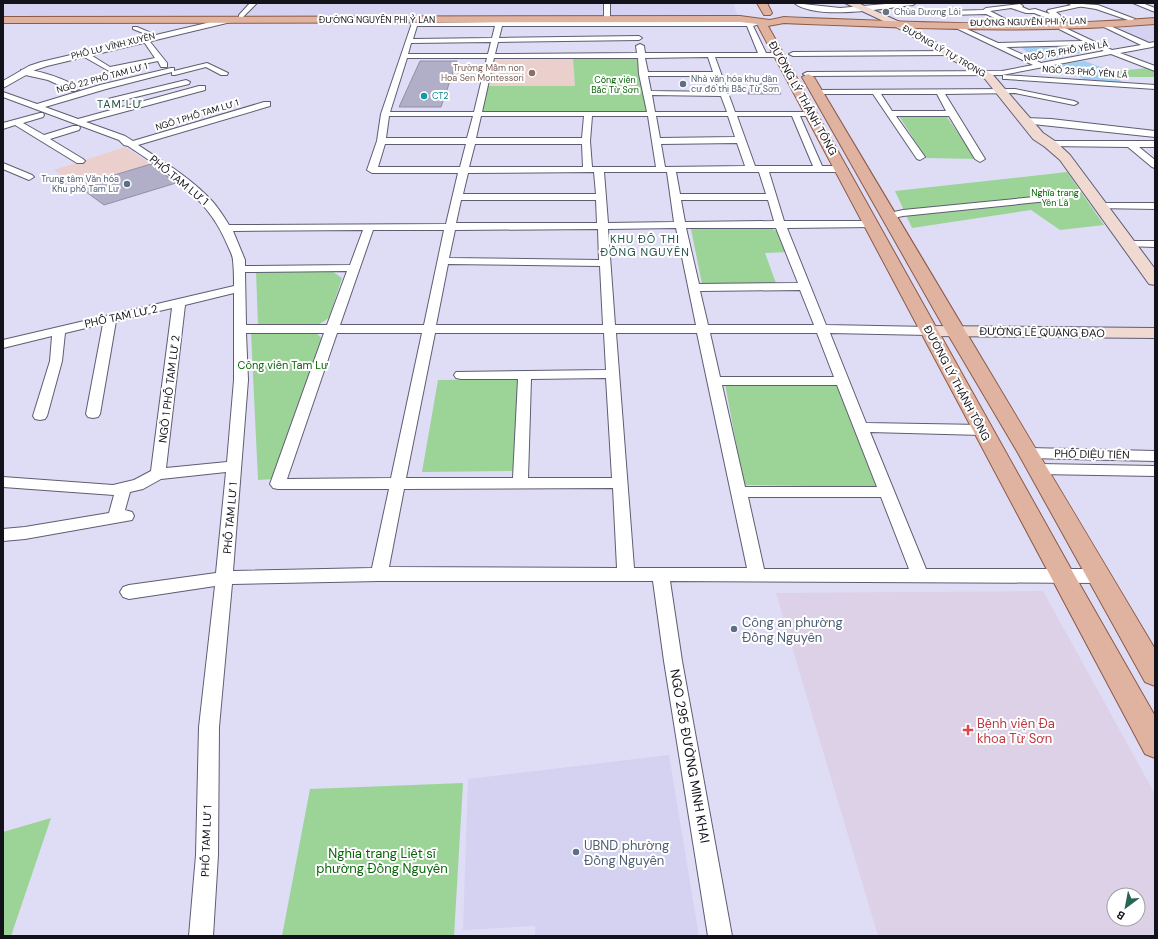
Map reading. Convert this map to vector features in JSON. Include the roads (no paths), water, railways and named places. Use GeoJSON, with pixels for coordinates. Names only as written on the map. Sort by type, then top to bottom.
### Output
{"type":"FeatureCollection","features":[{"type":"Feature","properties":{"kind":"main road","name":"ĐƯỜNG LÝ THÁNH TÔNG"},"geometry":{"type":"LineString","coordinates":[[762,3],[765,19],[779,55],[808,84],[880,220],[929,331],[1155,744]]}},
{"type":"Feature","properties":{"kind":"main road","name":"ĐƯỜNG LÝ TỰ TRỌNG"},"geometry":{"type":"LineString","coordinates":[[850,3],[894,23],[950,53],[985,74],[1003,92],[1038,136],[1046,156],[1074,172]]}},
{"type":"Feature","properties":{"kind":"main road","name":"ĐƯỜNG NGUYÊN PHI Ỷ LAN"},"geometry":{"type":"LineString","coordinates":[[3,16],[607,17],[765,19],[1061,28],[1106,26],[1155,21]]}},
{"type":"Feature","properties":{"kind":"main road"},"geometry":{"type":"LineString","coordinates":[[228,20],[241,16]]}},
{"type":"Feature","properties":{"kind":"main road","name":"ĐƯỜNG NGUYÊN PHI Ỷ LAN"},"geometry":{"type":"LineString","coordinates":[[958,25],[1081,22],[1155,16]]}},
{"type":"Feature","properties":{"kind":"main road","name":"ĐƯỜNG NGUYÊN PHI Ỷ LAN"},"geometry":{"type":"LineString","coordinates":[[3,20],[499,22],[607,17]]}},
{"type":"Feature","properties":{"kind":"main road"},"geometry":{"type":"LineString","coordinates":[[1131,18],[1145,22]]}},
{"type":"Feature","properties":{"kind":"main road","name":"ĐƯỜNG LÝ THÁNH TÔNG"},"geometry":{"type":"LineString","coordinates":[[808,84],[804,114],[880,220],[954,331],[1029,453],[1155,674]]}},
{"type":"Feature","properties":{"kind":"main road","name":"ĐƯỜNG LÝ TỰ TRỌNG"},"geometry":{"type":"LineString","coordinates":[[1038,136],[1050,144],[1065,158],[1155,280]]}},
{"type":"Feature","properties":{"kind":"main road","name":"ĐƯỜNG LÊ QUANG ĐẠO"},"geometry":{"type":"LineString","coordinates":[[929,331],[1155,333]]}},
{"type":"Feature","properties":{"kind":"street"},"geometry":{"type":"LineString","coordinates":[[241,16],[254,3]]}},
{"type":"Feature","properties":{"kind":"street"},"geometry":{"type":"LineString","coordinates":[[607,3],[607,17]]}},
{"type":"Feature","properties":{"kind":"street"},"geometry":{"type":"LineString","coordinates":[[797,3],[827,9],[865,9],[913,3]]}},
{"type":"Feature","properties":{"kind":"street"},"geometry":{"type":"LineString","coordinates":[[814,3],[827,9]]}},
{"type":"Feature","properties":{"kind":"street"},"geometry":{"type":"LineString","coordinates":[[1046,4],[1057,3]]}},
{"type":"Feature","properties":{"kind":"street"},"geometry":{"type":"LineString","coordinates":[[1071,3],[1098,7],[1131,18]]}},
{"type":"Feature","properties":{"kind":"street"},"geometry":{"type":"LineString","coordinates":[[1136,3],[1155,10]]}},
{"type":"Feature","properties":{"kind":"street"},"geometry":{"type":"LineString","coordinates":[[986,10],[1012,6],[1025,7],[1038,4]]}},
{"type":"Feature","properties":{"kind":"street"},"geometry":{"type":"LineString","coordinates":[[1012,6],[1028,12],[1035,11],[1046,16],[1058,16],[1050,11],[1081,5]]}},
{"type":"Feature","properties":{"kind":"street"},"geometry":{"type":"LineString","coordinates":[[1011,24],[987,12],[948,14],[958,25],[1039,65]]}},
{"type":"Feature","properties":{"kind":"street"},"geometry":{"type":"LineString","coordinates":[[765,19],[636,23],[499,22],[414,24],[385,114],[381,141],[372,170],[843,169]]}},
{"type":"Feature","properties":{"kind":"street","name":"PHỐ LƯ VĨNH XUYÊN"},"geometry":{"type":"LineString","coordinates":[[3,85],[24,72],[44,64],[155,36],[228,20]]}},
{"type":"Feature","properties":{"kind":"street"},"geometry":{"type":"LineString","coordinates":[[379,574],[450,227],[499,22]]}},
{"type":"Feature","properties":{"kind":"street"},"geometry":{"type":"LineString","coordinates":[[1145,22],[1155,24]]}},
{"type":"Feature","properties":{"kind":"street"},"geometry":{"type":"LineString","coordinates":[[636,23],[643,74],[657,141],[676,197],[680,225],[757,575]]}},
{"type":"Feature","properties":{"kind":"street"},"geometry":{"type":"LineString","coordinates":[[1106,26],[1153,46]]}},
{"type":"Feature","properties":{"kind":"street"},"geometry":{"type":"LineString","coordinates":[[135,28],[155,36]]}},
{"type":"Feature","properties":{"kind":"street"},"geometry":{"type":"LineString","coordinates":[[1061,28],[1111,52],[1155,69]]}},
{"type":"Feature","properties":{"kind":"street"},"geometry":{"type":"LineString","coordinates":[[409,41],[639,38]]}},
{"type":"Feature","properties":{"kind":"street"},"geometry":{"type":"LineString","coordinates":[[43,138],[74,125],[202,88],[173,71],[159,59],[145,39]]}},
{"type":"Feature","properties":{"kind":"street"},"geometry":{"type":"LineString","coordinates":[[998,45],[1093,43]]}},
{"type":"Feature","properties":{"kind":"street","name":"NGÕ 75 PHỐ YÊN LÃ"},"geometry":{"type":"LineString","coordinates":[[985,74],[1002,73],[1111,52],[1153,46]]}},
{"type":"Feature","properties":{"kind":"street"},"geometry":{"type":"LineString","coordinates":[[404,56],[711,56],[950,53]]}},
{"type":"Feature","properties":{"kind":"street"},"geometry":{"type":"LineString","coordinates":[[83,54],[109,69],[159,59]]}},
{"type":"Feature","properties":{"kind":"street"},"geometry":{"type":"LineString","coordinates":[[711,56],[740,140],[772,197],[780,224],[804,286],[920,576]]}},
{"type":"Feature","properties":{"kind":"street","name":"NGÕ 22 PHỐ TAM LƯ 1"},"geometry":{"type":"LineString","coordinates":[[3,126],[16,122],[35,110],[103,87],[207,65],[224,72]]}},
{"type":"Feature","properties":{"kind":"street"},"geometry":{"type":"LineString","coordinates":[[24,72],[39,74],[56,79],[74,89]]}},
{"type":"Feature","properties":{"kind":"street"},"geometry":{"type":"LineString","coordinates":[[643,74],[717,74]]}},
{"type":"Feature","properties":{"kind":"street"},"geometry":{"type":"LineString","coordinates":[[808,84],[985,74]]}},
{"type":"Feature","properties":{"kind":"street","name":"NGÕ 23 PHỐ YÊN LÃ"},"geometry":{"type":"LineString","coordinates":[[985,74],[1155,87]]}},
{"type":"Feature","properties":{"kind":"street"},"geometry":{"type":"LineString","coordinates":[[111,101],[190,81]]}},
{"type":"Feature","properties":{"kind":"street"},"geometry":{"type":"LineString","coordinates":[[808,84],[876,93],[1020,92],[1074,103]]}},
{"type":"Feature","properties":{"kind":"street"},"geometry":{"type":"LineString","coordinates":[[940,92],[980,159]]}},
{"type":"Feature","properties":{"kind":"street"},"geometry":{"type":"LineString","coordinates":[[648,93],[724,94]]}},
{"type":"Feature","properties":{"kind":"street"},"geometry":{"type":"LineString","coordinates":[[876,93],[920,157]]}},
{"type":"Feature","properties":{"kind":"street","name":"PHỐ TAM LƯ 1"},"geometry":{"type":"LineString","coordinates":[[5,101],[35,110],[74,125],[122,138],[132,144],[170,170],[196,191],[210,205],[226,228],[239,260],[241,380],[224,578],[209,727],[207,855],[201,936]]}},
{"type":"Feature","properties":{"kind":"street","name":"NGÕ 1 PHỐ TAM LƯ 1"},"geometry":{"type":"LineString","coordinates":[[132,144],[267,104]]}},
{"type":"Feature","properties":{"kind":"street"},"geometry":{"type":"LineString","coordinates":[[891,113],[952,114]]}},
{"type":"Feature","properties":{"kind":"street"},"geometry":{"type":"LineString","coordinates":[[385,114],[804,114],[819,169]]}},
{"type":"Feature","properties":{"kind":"street"},"geometry":{"type":"LineString","coordinates":[[588,115],[586,141],[601,197],[626,575]]}},
{"type":"Feature","properties":{"kind":"street"},"geometry":{"type":"LineString","coordinates":[[1026,121],[1051,122],[1155,134]]}},
{"type":"Feature","properties":{"kind":"street"},"geometry":{"type":"LineString","coordinates":[[16,122],[80,161]]}},
{"type":"Feature","properties":{"kind":"street"},"geometry":{"type":"LineString","coordinates":[[1139,124],[1155,125]]}},
{"type":"Feature","properties":{"kind":"street"},"geometry":{"type":"LineString","coordinates":[[1144,133],[1151,144]]}},
{"type":"Feature","properties":{"kind":"street"},"geometry":{"type":"LineString","coordinates":[[657,141],[740,140]]}},
{"type":"Feature","properties":{"kind":"street"},"geometry":{"type":"LineString","coordinates":[[381,141],[586,141]]}},
{"type":"Feature","properties":{"kind":"street"},"geometry":{"type":"LineString","coordinates":[[1050,144],[1151,144]]}},
{"type":"Feature","properties":{"kind":"street"},"geometry":{"type":"LineString","coordinates":[[1130,144],[1155,165]]}},
{"type":"Feature","properties":{"kind":"street"},"geometry":{"type":"LineString","coordinates":[[3,166],[29,177]]}},
{"type":"Feature","properties":{"kind":"street"},"geometry":{"type":"LineString","coordinates":[[457,197],[601,197]]}},
{"type":"Feature","properties":{"kind":"street"},"geometry":{"type":"LineString","coordinates":[[676,197],[772,197]]}},
{"type":"Feature","properties":{"kind":"street"},"geometry":{"type":"LineString","coordinates":[[226,228],[780,224],[880,220],[903,213],[1055,198]]}},
{"type":"Feature","properties":{"kind":"street"},"geometry":{"type":"LineString","coordinates":[[1100,206],[1155,206]]}},
{"type":"Feature","properties":{"kind":"street"},"geometry":{"type":"LineString","coordinates":[[370,228],[332,329],[278,484],[620,483]]}},
{"type":"Feature","properties":{"kind":"street"},"geometry":{"type":"LineString","coordinates":[[1128,244],[1155,244]]}},
{"type":"Feature","properties":{"kind":"street"},"geometry":{"type":"LineString","coordinates":[[443,261],[605,262]]}},
{"type":"Feature","properties":{"kind":"street"},"geometry":{"type":"LineString","coordinates":[[239,269],[355,268]]}},
{"type":"Feature","properties":{"kind":"street"},"geometry":{"type":"LineString","coordinates":[[694,288],[804,286]]}},
{"type":"Feature","properties":{"kind":"street","name":"PHỐ TAM LƯ 2"},"geometry":{"type":"LineString","coordinates":[[3,344],[239,288]]}},
{"type":"Feature","properties":{"kind":"street","name":"NGÕ 1 PHỐ TAM LƯ 2"},"geometry":{"type":"LineString","coordinates":[[158,474],[179,303]]}},
{"type":"Feature","properties":{"kind":"street"},"geometry":{"type":"LineString","coordinates":[[93,414],[110,318]]}},
{"type":"Feature","properties":{"kind":"street"},"geometry":{"type":"LineString","coordinates":[[240,329],[822,329],[929,331]]}},
{"type":"Feature","properties":{"kind":"street"},"geometry":{"type":"LineString","coordinates":[[40,416],[56,361],[59,330]]}},
{"type":"Feature","properties":{"kind":"street"},"geometry":{"type":"LineString","coordinates":[[461,375],[613,374]]}},
{"type":"Feature","properties":{"kind":"street"},"geometry":{"type":"LineString","coordinates":[[520,484],[525,375]]}},
{"type":"Feature","properties":{"kind":"street"},"geometry":{"type":"LineString","coordinates":[[714,381],[842,381]]}},
{"type":"Feature","properties":{"kind":"street"},"geometry":{"type":"LineString","coordinates":[[860,427],[982,430]]}},
{"type":"Feature","properties":{"kind":"street","name":"PHỐ DIỆU TIÊN"},"geometry":{"type":"LineString","coordinates":[[1029,453],[1154,457]]}},
{"type":"Feature","properties":{"kind":"street"},"geometry":{"type":"LineString","coordinates":[[3,482],[113,490],[138,485],[158,474],[234,466]]}},
{"type":"Feature","properties":{"kind":"street","name":"PHỐ DIỆU TIÊN"},"geometry":{"type":"LineString","coordinates":[[1038,469],[1155,471]]}},
{"type":"Feature","properties":{"kind":"street"},"geometry":{"type":"LineString","coordinates":[[3,535],[25,533],[121,516],[123,488]]}},
{"type":"Feature","properties":{"kind":"street"},"geometry":{"type":"LineString","coordinates":[[738,492],[886,492]]}},
{"type":"Feature","properties":{"kind":"street"},"geometry":{"type":"LineString","coordinates":[[129,592],[224,578],[379,574],[661,576],[1098,576]]}},
{"type":"Feature","properties":{"kind":"street","name":"NGO 295 ĐƯỜNG MINH KHAI"},"geometry":{"type":"LineString","coordinates":[[661,576],[673,661],[720,936]]}},
{"type":"Feature","properties":{"kind":"water"},"geometry":{"type":"Polygon","coordinates":[[[1089,47],[1095,49],[1092,51],[1041,60],[1036,59],[1022,48],[1089,47]]]}},
{"type":"Feature","properties":{"kind":"water"},"geometry":{"type":"Polygon","coordinates":[[[1085,61],[1111,71],[1123,83],[1085,80],[1059,64],[1085,61]]]}},
{"type":"Feature","properties":{"kind":"place","name":"Chùa Dương Lôi"},"geometry":{"type":"Point","coordinates":[886,12]}},
{"type":"Feature","properties":{"kind":"place","name":"Trường Mầm non Hoa Sen Montessori"},"geometry":{"type":"Point","coordinates":[532,73]}},
{"type":"Feature","properties":{"kind":"place","name":"Nhà văn hóa khu dân cư đô thị Bắc Từ Sơn"},"geometry":{"type":"Point","coordinates":[683,84]}},
{"type":"Feature","properties":{"kind":"place","name":"CT2"},"geometry":{"type":"Point","coordinates":[424,96]}},
{"type":"Feature","properties":{"kind":"place","name":"Trung tâm Văn hóa Khu phố Tam Lư"},"geometry":{"type":"Point","coordinates":[127,184]}},
{"type":"Feature","properties":{"kind":"place","name":"Công an phường Đồng Nguyên"},"geometry":{"type":"Point","coordinates":[734,629]}},
{"type":"Feature","properties":{"kind":"place","name":"Bệnh viện Đa khoa Từ Sơn"},"geometry":{"type":"Point","coordinates":[968,730]}},
{"type":"Feature","properties":{"kind":"place","name":"UBND phường Đồng Nguyên"},"geometry":{"type":"Point","coordinates":[576,852]}},
{"type":"Feature","properties":{"kind":"district","name":"TAM LƯ"},"geometry":{"type":"Point","coordinates":[120,104]}},
{"type":"Feature","properties":{"kind":"district","name":"KHU ĐÔ THỊ ĐỒNG NGUYÊN"},"geometry":{"type":"Point","coordinates":[645,245]}},
{"type":"Feature","properties":{"kind":"park label","name":"Công viên Bắc Từ Sơn"},"geometry":{"type":"Point","coordinates":[615,86]}},
{"type":"Feature","properties":{"kind":"park label","name":"Nghĩa trang Yên Lã"},"geometry":{"type":"Point","coordinates":[1055,198]}},
{"type":"Feature","properties":{"kind":"park label","name":"Công viên Tam Lư"},"geometry":{"type":"Point","coordinates":[283,365]}},
{"type":"Feature","properties":{"kind":"park label","name":"Nghĩa trang Liệt sĩ phường Đồng Nguyên"},"geometry":{"type":"Point","coordinates":[382,860]}}]}
